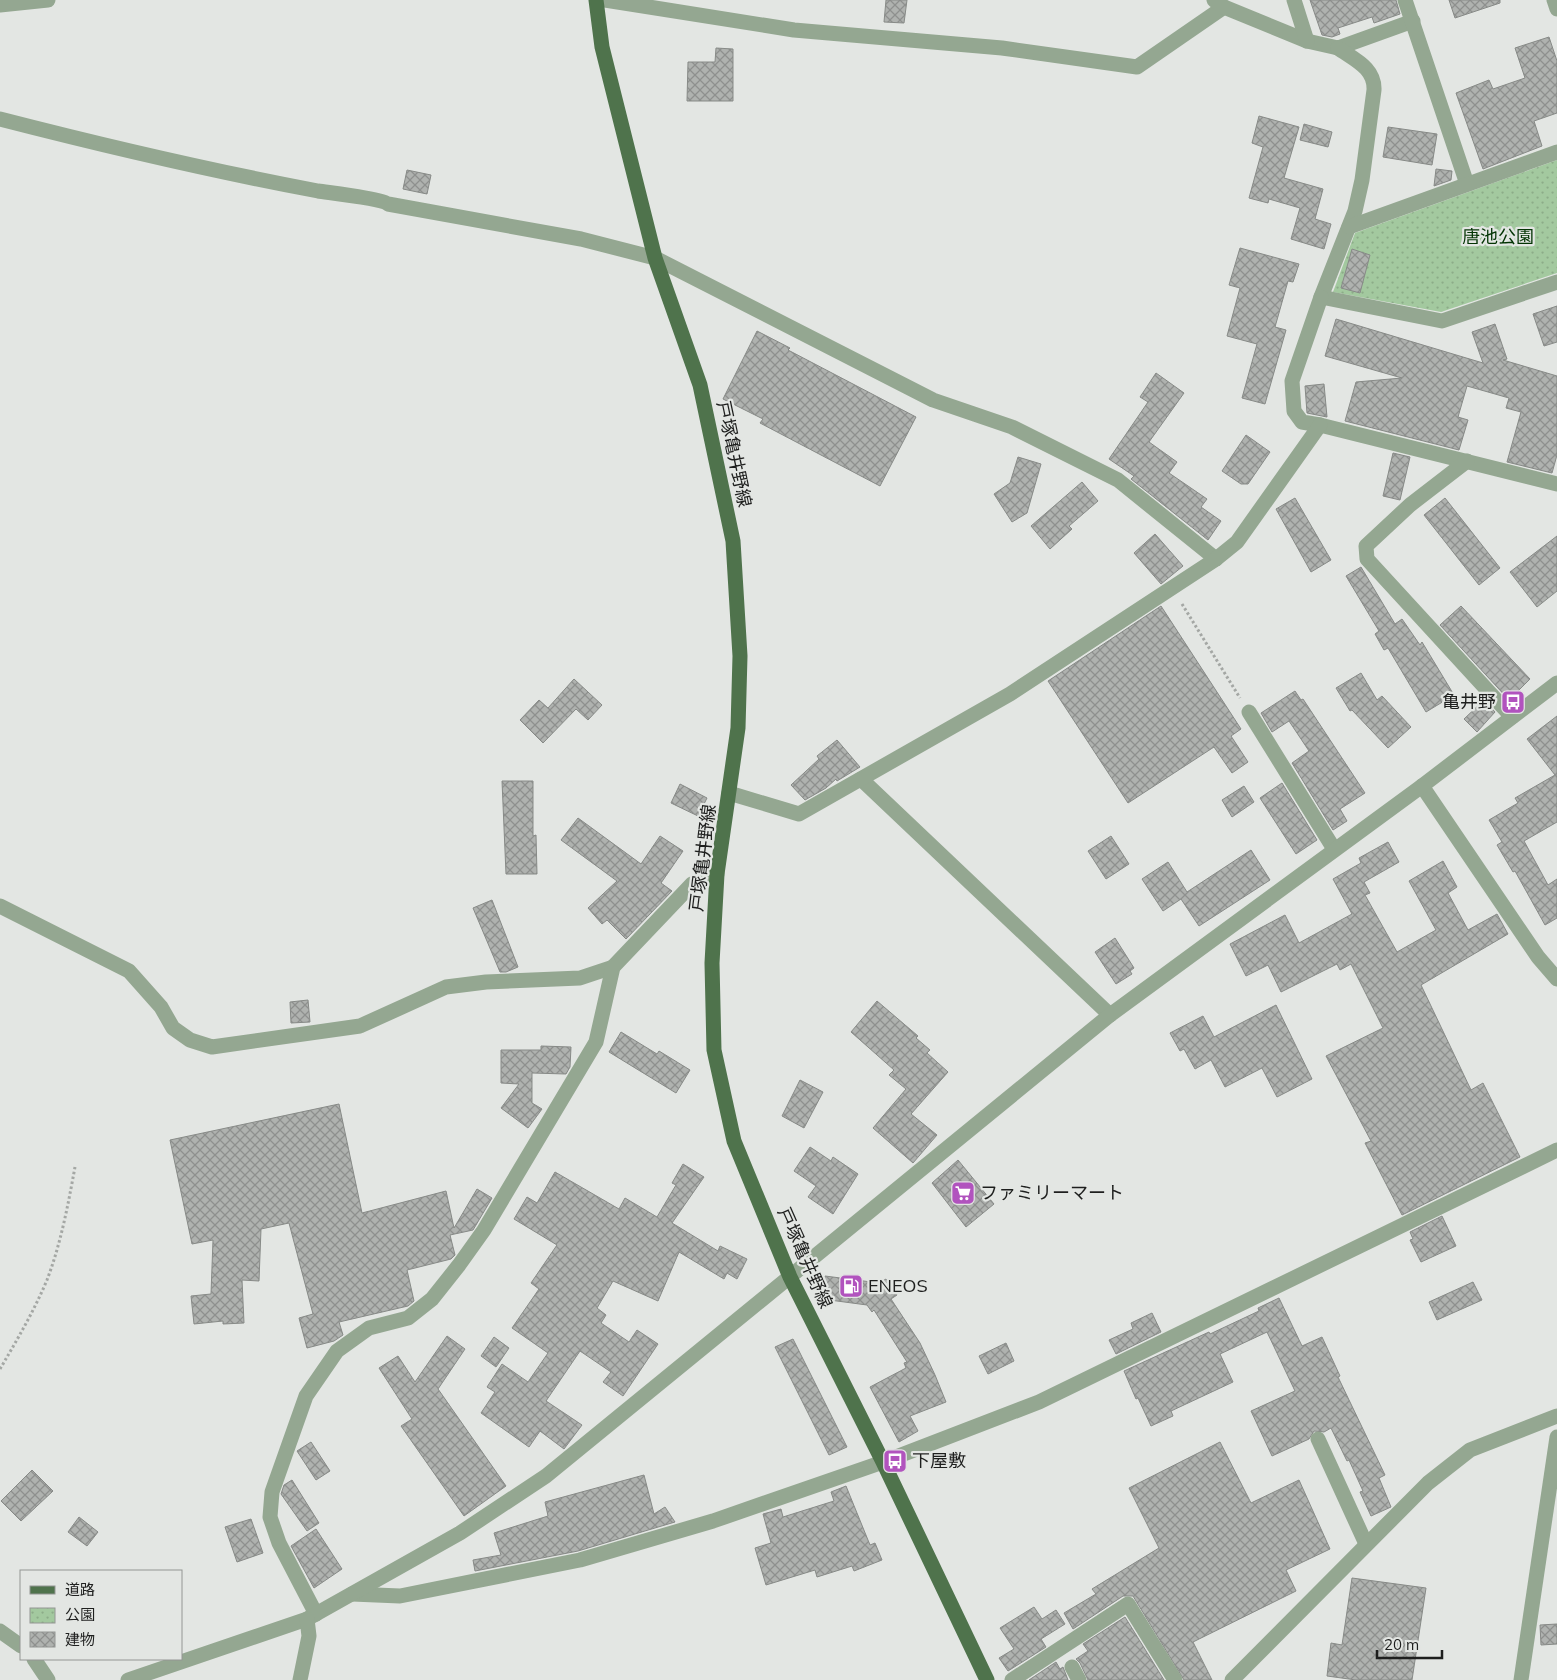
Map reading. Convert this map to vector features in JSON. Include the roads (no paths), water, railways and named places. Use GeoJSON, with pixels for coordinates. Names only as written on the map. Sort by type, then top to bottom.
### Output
{"type":"FeatureCollection","features":[{"type":"Feature","properties":{"kind":"main road","name":"戸塚亀井野線"},"geometry":{"type":"LineString","coordinates":[[596,0],[602,47],[655,258],[700,385],[733,541],[740,656],[738,728],[717,874],[712,963],[714,1050],[734,1140],[790,1277],[884,1462],[987,1680]]}},
{"type":"Feature","properties":{"kind":"street"},"geometry":{"type":"LineString","coordinates":[[0,6],[48,0]]}},
{"type":"Feature","properties":{"kind":"street"},"geometry":{"type":"LineString","coordinates":[[605,0],[794,30],[1002,48],[1137,67],[1219,4],[1307,41],[1338,48],[1370,71],[1374,80],[1362,180],[1349,226],[1321,297],[1292,381],[1294,411],[1302,422],[1320,424],[1557,484]]}},
{"type":"Feature","properties":{"kind":"street"},"geometry":{"type":"LineString","coordinates":[[1294,0],[1307,41]]}},
{"type":"Feature","properties":{"kind":"street"},"geometry":{"type":"LineString","coordinates":[[1405,0],[1467,184]]}},
{"type":"Feature","properties":{"kind":"street"},"geometry":{"type":"LineString","coordinates":[[1554,0],[1557,9]]}},
{"type":"Feature","properties":{"kind":"street"},"geometry":{"type":"LineString","coordinates":[[1338,48],[1413,21]]}},
{"type":"Feature","properties":{"kind":"street"},"geometry":{"type":"LineString","coordinates":[[0,119],[247,177],[355,198],[384,200],[388,204],[581,239],[655,258],[933,400],[1012,427],[1118,480],[1216,560]]}},
{"type":"Feature","properties":{"kind":"street"},"geometry":{"type":"LineString","coordinates":[[1349,226],[1557,152]]}},
{"type":"Feature","properties":{"kind":"street"},"geometry":{"type":"LineString","coordinates":[[1321,297],[1442,321],[1557,282]]}},
{"type":"Feature","properties":{"kind":"street"},"geometry":{"type":"LineString","coordinates":[[729,793],[799,814],[1010,694],[1216,560],[1237,542],[1320,424]]}},
{"type":"Feature","properties":{"kind":"street"},"geometry":{"type":"LineString","coordinates":[[1467,462],[1410,505],[1366,546],[1367,559],[1512,717]]}},
{"type":"Feature","properties":{"kind":"street"},"geometry":{"type":"LineString","coordinates":[[128,1680],[312,1617],[460,1533],[546,1476],[1110,1016],[1334,849],[1422,786],[1557,683]]}},
{"type":"Feature","properties":{"kind":"street"},"geometry":{"type":"LineString","coordinates":[[1249,712],[1334,849]]}},
{"type":"Feature","properties":{"kind":"street"},"geometry":{"type":"LineString","coordinates":[[860,779],[1110,1016]]}},
{"type":"Feature","properties":{"kind":"street"},"geometry":{"type":"LineString","coordinates":[[1422,786],[1538,957],[1557,979]]}},
{"type":"Feature","properties":{"kind":"street"},"geometry":{"type":"LineString","coordinates":[[0,906],[129,971],[161,1007],[173,1028],[190,1040],[212,1047],[360,1026],[446,987],[486,982],[580,978],[614,967],[692,884],[717,874]]}},
{"type":"Feature","properties":{"kind":"street"},"geometry":{"type":"LineString","coordinates":[[300,1680],[312,1617],[279,1543],[270,1517],[272,1492],[306,1396],[337,1351],[369,1328],[408,1318],[432,1299],[484,1230],[596,1042],[614,967]]}},
{"type":"Feature","properties":{"kind":"street"},"geometry":{"type":"LineString","coordinates":[[350,1594],[400,1596],[580,1560],[713,1521],[884,1462],[1039,1402],[1557,1150]]}},
{"type":"Feature","properties":{"kind":"street"},"geometry":{"type":"LineString","coordinates":[[1232,1680],[1428,1482],[1470,1450],[1557,1416]]}},
{"type":"Feature","properties":{"kind":"street"},"geometry":{"type":"LineString","coordinates":[[1521,1680],[1557,1437]]}},
{"type":"Feature","properties":{"kind":"street"},"geometry":{"type":"LineString","coordinates":[[1318,1439],[1366,1544]]}},
{"type":"Feature","properties":{"kind":"street"},"geometry":{"type":"LineString","coordinates":[[1012,1680],[1128,1604],[1175,1680]]}},
{"type":"Feature","properties":{"kind":"street"},"geometry":{"type":"LineString","coordinates":[[0,1631],[20,1645]]}},
{"type":"Feature","properties":{"kind":"street"},"geometry":{"type":"LineString","coordinates":[[35,1660],[48,1680]]}},
{"type":"Feature","properties":{"kind":"place","name":"亀井野"},"geometry":{"type":"Point","coordinates":[1513,702]}},
{"type":"Feature","properties":{"kind":"place","name":"ファミリーマート"},"geometry":{"type":"Point","coordinates":[963,1193]}},
{"type":"Feature","properties":{"kind":"place","name":"ENEOS"},"geometry":{"type":"Point","coordinates":[851,1286]}},
{"type":"Feature","properties":{"kind":"place","name":"下屋敷"},"geometry":{"type":"Point","coordinates":[895,1461]}},
{"type":"Feature","properties":{"kind":"park label","name":"唐池公園"},"geometry":{"type":"Point","coordinates":[1498,237]}}]}
